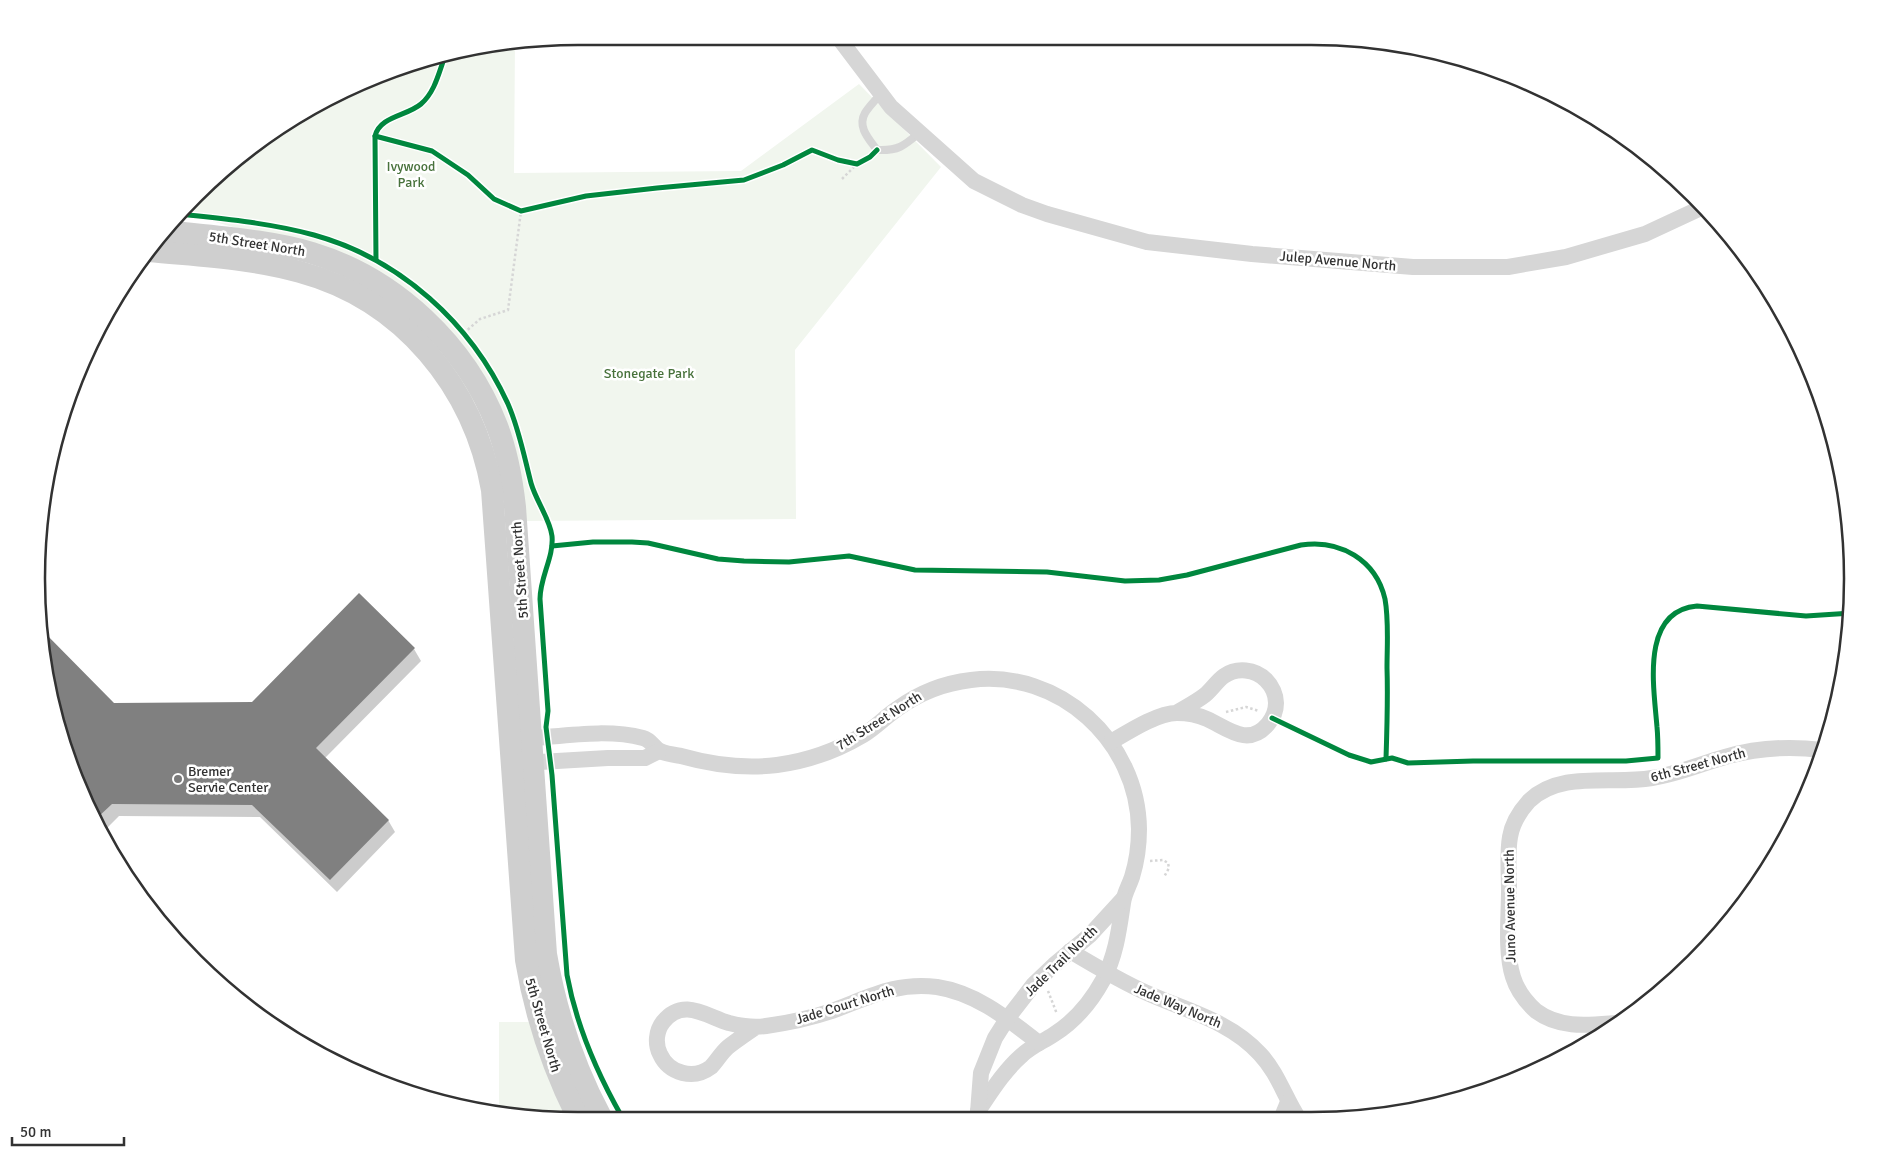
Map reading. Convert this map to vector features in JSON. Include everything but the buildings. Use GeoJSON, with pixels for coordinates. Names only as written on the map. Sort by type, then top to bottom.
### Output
{"type":"FeatureCollection","features":[{"type":"Feature","properties":{"kind":"street","name":"Julep Avenue North"},"geometry":{"type":"LineString","coordinates":[[844,45],[891,107],[974,180],[1022,205],[1147,242],[1252,254],[1413,268],[1508,267],[1566,257],[1645,234],[1696,210]]}},
{"type":"Feature","properties":{"kind":"street","name":"5th Street North"},"geometry":{"type":"LineString","coordinates":[[173,232],[268,243],[313,254],[340,263],[365,275],[410,306],[437,331],[465,365],[478,386],[497,426],[504,447],[512,484],[522,763],[523,934],[530,982],[549,1054],[575,1112]]}},
{"type":"Feature","properties":{"kind":"street","name":"5th Street North"},"geometry":{"type":"LineString","coordinates":[[157,252],[278,266],[327,280],[356,295],[389,316],[422,346],[437,363],[453,385],[470,417],[484,452],[489,472],[521,739]]}},
{"type":"Feature","properties":{"kind":"street"},"geometry":{"type":"LineString","coordinates":[[1111,742],[1153,720],[1176,713],[1204,695],[1224,676],[1237,671],[1252,672],[1261,676],[1270,685],[1276,699],[1275,711],[1267,725],[1254,733],[1244,735],[1232,734],[1199,717],[1176,713]]}},
{"type":"Feature","properties":{"kind":"street","name":"7th Street North"},"geometry":{"type":"LineString","coordinates":[[521,739],[596,734],[624,736],[646,739],[659,750],[690,759],[729,766],[760,767],[791,763],[821,755],[847,744],[867,732],[899,707],[930,690],[955,682],[982,679],[1021,683],[1055,695],[1085,714],[1111,742]]}},
{"type":"Feature","properties":{"kind":"street","name":"Jade Trail North"},"geometry":{"type":"LineString","coordinates":[[980,1112],[1009,1068],[1022,1055],[1059,1031],[1075,1018],[1091,999],[1107,973],[1117,942],[1123,899],[1137,856],[1139,824],[1131,783],[1122,759],[1111,742]]}},
{"type":"Feature","properties":{"kind":"street","name":"6th Street North"},"geometry":{"type":"LineString","coordinates":[[1545,790],[1568,782],[1623,781],[1654,778],[1680,772],[1724,757],[1748,752],[1787,748],[1816,750]]}},
{"type":"Feature","properties":{"kind":"street"},"geometry":{"type":"LineString","coordinates":[[522,763],[644,758],[659,750]]}},
{"type":"Feature","properties":{"kind":"street","name":"5th Street North"},"geometry":{"type":"LineString","coordinates":[[522,763],[552,988],[580,1076],[599,1112]]}},
{"type":"Feature","properties":{"kind":"street","name":"Juno Avenue North"},"geometry":{"type":"LineString","coordinates":[[1545,790],[1529,802],[1521,812],[1514,824],[1510,838],[1509,955],[1513,977],[1523,997],[1536,1010],[1552,1020],[1570,1025],[1605,1023]]}},
{"type":"Feature","properties":{"kind":"street","name":"Jade Trail North"},"geometry":{"type":"LineString","coordinates":[[978,1112],[981,1073],[995,1038],[1007,1019],[1034,984],[1094,931],[1123,899]]}},
{"type":"Feature","properties":{"kind":"street","name":"Jade Way North"},"geometry":{"type":"LineString","coordinates":[[1070,951],[1107,973],[1164,1001],[1212,1020],[1239,1035],[1272,1068],[1294,1112]]}},
{"type":"Feature","properties":{"kind":"street","name":"Jade Court North"},"geometry":{"type":"LineString","coordinates":[[756,1027],[728,1047],[711,1066],[698,1073],[684,1074],[675,1070],[663,1061],[658,1048],[658,1035],[661,1026],[667,1018],[682,1010],[697,1010],[728,1022],[756,1027],[812,1017],[881,991],[912,986],[939,988],[958,992],[980,1002],[1039,1043]]}},
{"type":"Feature","properties":{"kind":"street"},"geometry":{"type":"LineString","coordinates":[[1284,1112],[1288,1102]]}},
{"type":"Feature","properties":{"kind":"lane"},"geometry":{"type":"LineString","coordinates":[[880,93],[865,113],[863,122],[864,133],[878,150],[891,151],[906,144],[919,133]]}},
{"type":"Feature","properties":{"kind":"path"},"geometry":{"type":"LineString","coordinates":[[842,178],[857,164],[878,150]]}},
{"type":"Feature","properties":{"kind":"path"},"geometry":{"type":"LineString","coordinates":[[847,162],[857,164]]}},
{"type":"Feature","properties":{"kind":"path"},"geometry":{"type":"LineString","coordinates":[[458,327],[465,335],[480,320],[508,310],[523,211],[512,207]]}},
{"type":"Feature","properties":{"kind":"path"},"geometry":{"type":"LineString","coordinates":[[1224,712],[1249,707],[1264,713]]}},
{"type":"Feature","properties":{"kind":"path"},"geometry":{"type":"LineString","coordinates":[[1146,861],[1163,860],[1168,862],[1169,866],[1164,877]]}},
{"type":"Feature","properties":{"kind":"path"},"geometry":{"type":"LineString","coordinates":[[1047,988],[1059,1020]]}},
{"type":"Feature","properties":{"kind":"green space","name":"Stonegate Park"},"geometry":{"type":"Polygon","coordinates":[[[515,49],[514,173],[741,171],[859,84],[941,167],[795,350],[796,519],[524,521],[512,446],[353,261],[188,215],[227,177],[254,155],[312,116],[343,100],[407,73],[474,55],[515,49]]]}},
{"type":"Feature","properties":{"kind":"green space"},"geometry":{"type":"Polygon","coordinates":[[[499,1022],[531,1022],[566,1112],[499,1106],[499,1022]]]}},
{"type":"Feature","properties":{"kind":"cycle path"},"geometry":{"type":"LineString","coordinates":[[376,260],[375,136],[382,124],[415,108],[426,99],[436,82],[443,62]]}},
{"type":"Feature","properties":{"kind":"cycle path"},"geometry":{"type":"LineString","coordinates":[[375,136],[432,151],[468,175],[494,199],[521,211],[586,196],[744,180],[783,165],[812,150],[838,160],[857,164],[870,157],[877,150]]}},
{"type":"Feature","properties":{"kind":"cycle path"},"geometry":{"type":"LineString","coordinates":[[188,215],[247,222],[298,231],[346,246],[375,260],[429,298],[453,321],[493,374],[508,404],[531,483],[549,523],[552,536],[551,552],[542,583],[540,599],[548,711],[546,727],[552,775],[567,975],[576,1012],[588,1048],[619,1112]]}},
{"type":"Feature","properties":{"kind":"cycle path"},"geometry":{"type":"LineString","coordinates":[[552,546],[593,542],[632,542],[648,543],[718,559],[789,562],[849,556],[915,570],[1047,572],[1125,581],[1159,580],[1187,575],[1301,545],[1329,545],[1342,549],[1365,563],[1374,573],[1385,599],[1388,633],[1386,759]]}},
{"type":"Feature","properties":{"kind":"cycle path"},"geometry":{"type":"LineString","coordinates":[[1272,718],[1349,755],[1371,762],[1392,758],[1408,763],[1626,761],[1658,758],[1653,673],[1655,654],[1659,636],[1666,622],[1679,611],[1697,606],[1806,616],[1843,614]]}},
{"type":"Feature","properties":{"kind":"place","name":"Bremer Servie Center"},"geometry":{"type":"Point","coordinates":[178,779]}},
{"type":"Feature","properties":{"kind":"park label","name":"Ivywood Park"},"geometry":{"type":"Point","coordinates":[411,174]}}]}
